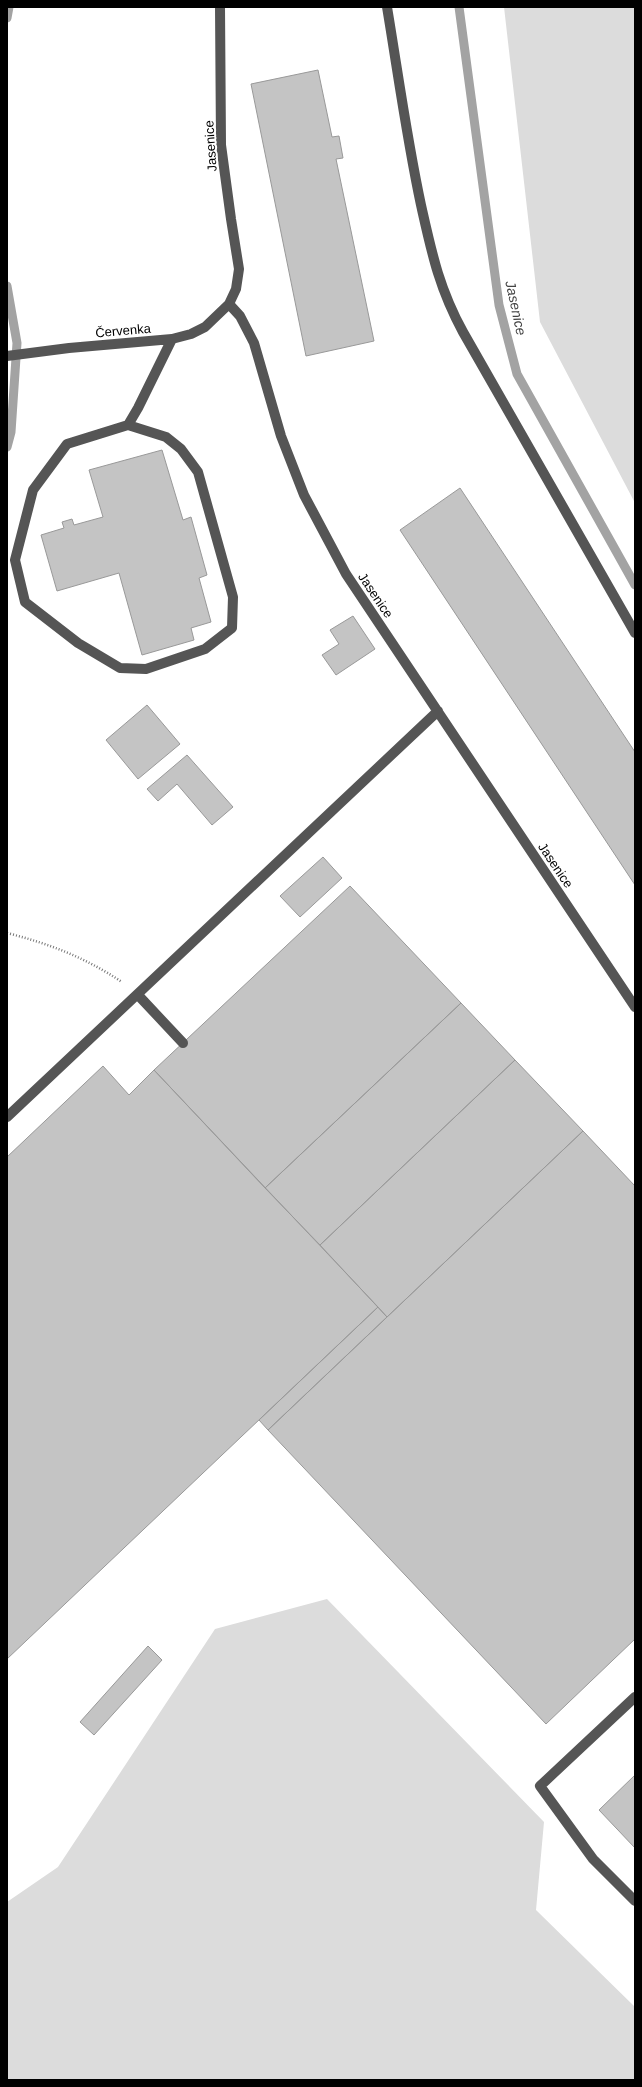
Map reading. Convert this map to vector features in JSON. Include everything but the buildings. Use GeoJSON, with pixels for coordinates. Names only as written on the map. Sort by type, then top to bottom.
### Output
{"type":"FeatureCollection","features":[{"type":"Feature","properties":{"kind":"street","name":"Jasenice"},"geometry":{"type":"LineString","coordinates":[[220,7],[221,145],[228,205],[239,269],[236,289],[229,304],[240,316],[254,343],[292,465],[323,533],[346,574],[635,1007]]}},
{"type":"Feature","properties":{"kind":"street"},"geometry":{"type":"LineString","coordinates":[[388,7],[413,168],[434,265],[441,288],[463,332],[635,633]]}},
{"type":"Feature","properties":{"kind":"street","name":"Červenka"},"geometry":{"type":"LineString","coordinates":[[7,356],[37,351],[172,339],[191,334],[205,327],[229,304]]}},
{"type":"Feature","properties":{"kind":"street"},"geometry":{"type":"LineString","coordinates":[[128,425],[166,437],[181,449],[198,472],[233,596],[232,628],[205,649],[146,669],[120,668],[78,643],[25,602],[15,560],[33,490],[67,444],[128,425],[172,339]]}},
{"type":"Feature","properties":{"kind":"street"},"geometry":{"type":"LineString","coordinates":[[7,1117],[438,711]]}},
{"type":"Feature","properties":{"kind":"street"},"geometry":{"type":"LineString","coordinates":[[138,995],[183,1043]]}},
{"type":"Feature","properties":{"kind":"street"},"geometry":{"type":"LineString","coordinates":[[635,1697],[540,1786],[593,1859],[635,1900]]}},
{"type":"Feature","properties":{"kind":"path"},"geometry":{"type":"LineString","coordinates":[[7,933],[47,943],[100,968],[124,983],[138,995]]}},
{"type":"Feature","properties":{"kind":"shaded area"},"geometry":{"type":"Polygon","coordinates":[[[504,7],[635,7],[635,503],[540,322],[504,7]]]}},
{"type":"Feature","properties":{"kind":"shaded area"},"geometry":{"type":"Polygon","coordinates":[[[327,1599],[544,1822],[536,1910],[635,2007],[635,2080],[7,2080],[7,1902],[58,1867],[215,1629],[327,1599]]]}},
{"type":"Feature","properties":{"kind":"waterway","name":"Červenka"},"geometry":{"type":"LineString","coordinates":[[7,18],[9,7]]}},
{"type":"Feature","properties":{"kind":"waterway","name":"Jasenice"},"geometry":{"type":"LineString","coordinates":[[459,7],[499,305],[517,374],[635,585]]}},
{"type":"Feature","properties":{"kind":"waterway","name":"Červenka"},"geometry":{"type":"LineString","coordinates":[[7,286],[17,343],[11,432],[7,447]]}}]}
